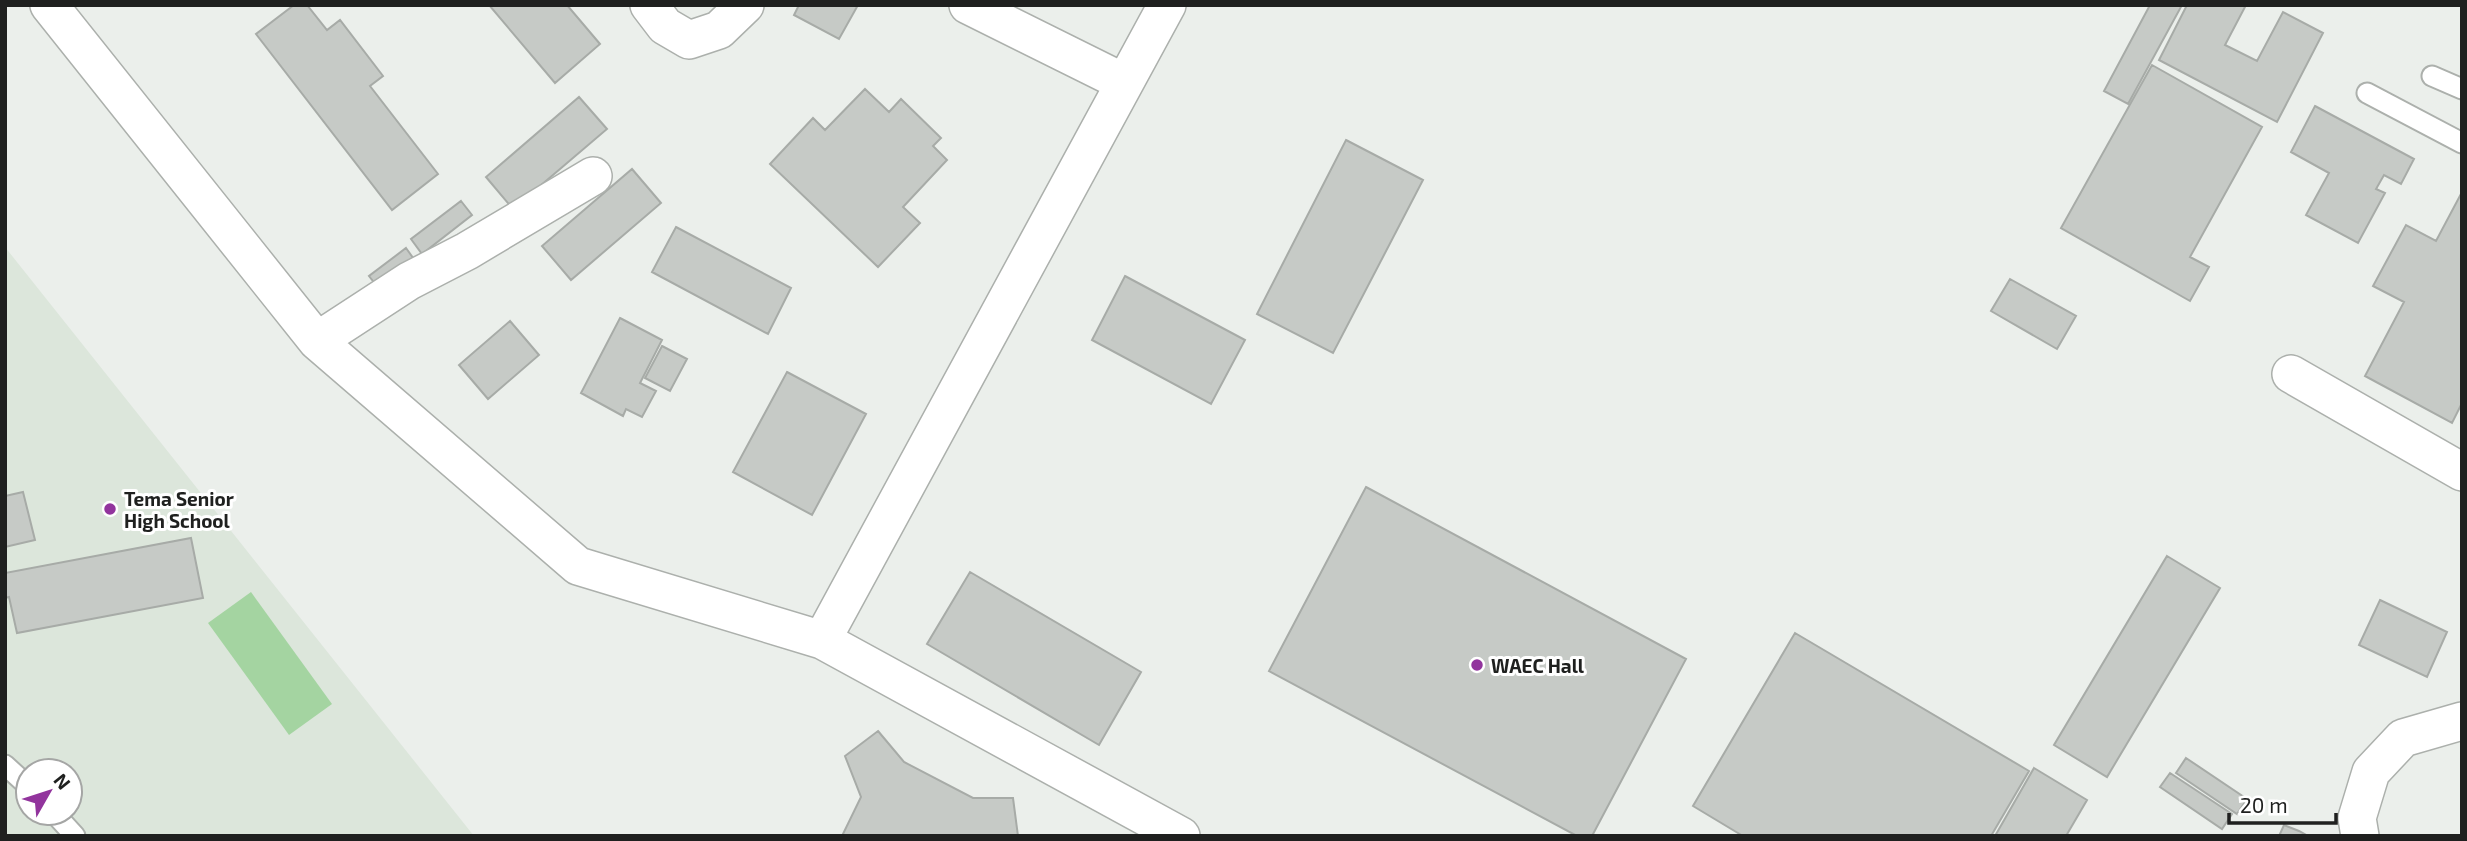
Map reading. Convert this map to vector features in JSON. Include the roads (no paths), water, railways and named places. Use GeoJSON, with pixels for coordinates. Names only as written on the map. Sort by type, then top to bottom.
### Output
{"type":"FeatureCollection","features":[{"type":"Feature","properties":{"kind":"street"},"geometry":{"type":"LineString","coordinates":[[49,5],[317,341],[578,566],[822,640],[1181,836]]}},
{"type":"Feature","properties":{"kind":"street"},"geometry":{"type":"LineString","coordinates":[[649,5],[666,26],[690,40],[719,30],[745,5]]}},
{"type":"Feature","properties":{"kind":"street"},"geometry":{"type":"LineString","coordinates":[[968,5],[1123,82]]}},
{"type":"Feature","properties":{"kind":"street"},"geometry":{"type":"LineString","coordinates":[[822,640],[1167,5]]}},
{"type":"Feature","properties":{"kind":"street"},"geometry":{"type":"LineString","coordinates":[[317,341],[409,281],[467,251],[593,176]]}},
{"type":"Feature","properties":{"kind":"street"},"geometry":{"type":"LineString","coordinates":[[2291,374],[2462,471]]}},
{"type":"Feature","properties":{"kind":"street"},"geometry":{"type":"LineString","coordinates":[[2360,836],[2357,818],[2371,772],[2403,738],[2462,722]]}},
{"type":"Feature","properties":{"kind":"lane"},"geometry":{"type":"LineString","coordinates":[[2432,76],[2462,89]]}},
{"type":"Feature","properties":{"kind":"lane"},"geometry":{"type":"LineString","coordinates":[[2367,93],[2462,143]]}},
{"type":"Feature","properties":{"kind":"place","name":"Tema Senior High School"},"geometry":{"type":"Point","coordinates":[110,509]}},
{"type":"Feature","properties":{"kind":"place","name":"WAEC Hall"},"geometry":{"type":"Point","coordinates":[1477,665]}}]}
